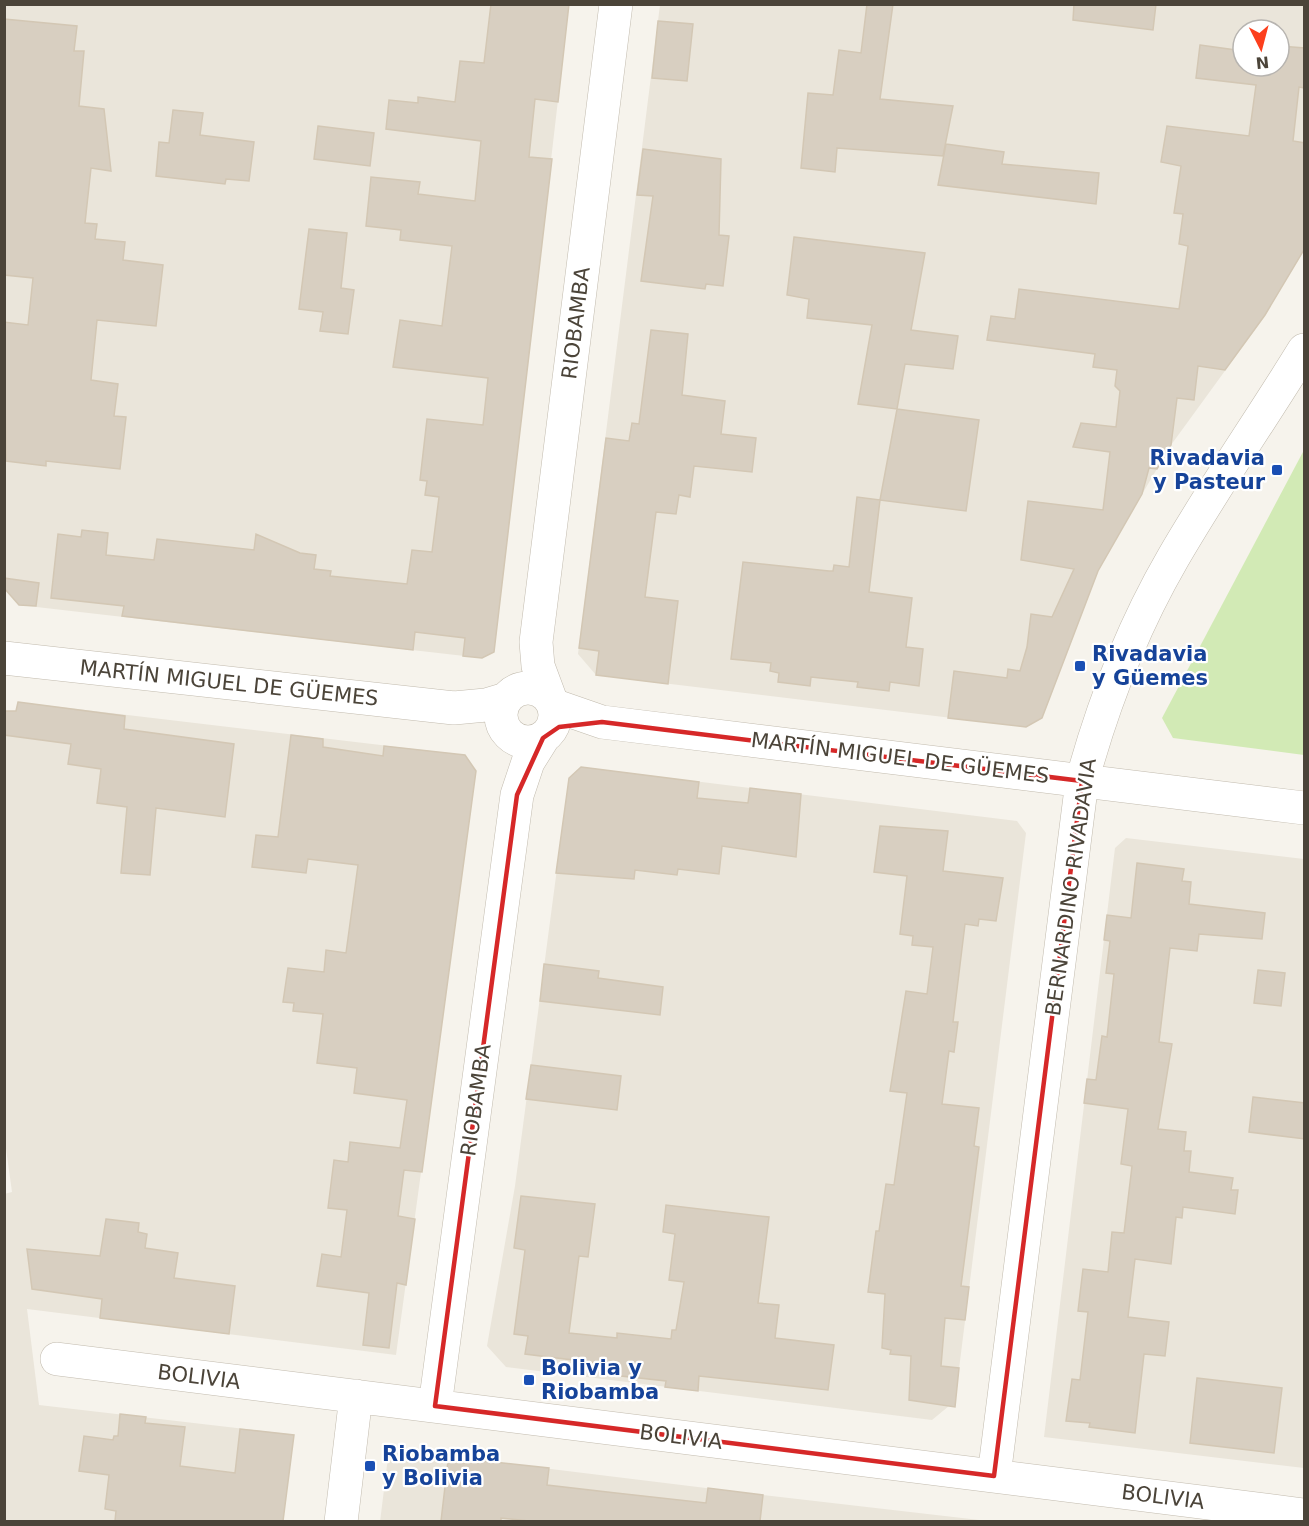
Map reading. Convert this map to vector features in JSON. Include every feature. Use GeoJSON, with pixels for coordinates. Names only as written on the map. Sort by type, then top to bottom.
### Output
{"type":"FeatureCollection","features":[{"type":"Feature","properties":{"kind":"street","name":"RIOBAMBA"},"geometry":{"type":"LineString","coordinates":[[435,1406],[517,795],[528,762],[550,718],[538,666],[536,642],[616,4]]}},
{"type":"Feature","properties":{"kind":"street","name":"BERNARDINO RIVADAVIA"},"geometry":{"type":"LineString","coordinates":[[994,1476],[1082,781],[1095,735],[1117,676],[1172,559],[1305,351]]}},
{"type":"Feature","properties":{"kind":"street","name":"RIOBAMBA"},"geometry":{"type":"LineString","coordinates":[[517,795],[508,713],[536,642]]}},
{"type":"Feature","properties":{"kind":"street","name":"MARTÍN MIGUEL DE GÜEMES"},"geometry":{"type":"LineString","coordinates":[[4,658],[508,713]]}},
{"type":"Feature","properties":{"kind":"street"},"geometry":{"type":"LineString","coordinates":[[529,688],[538,690],[550,718],[531,742],[522,741],[508,713],[529,688]]}},
{"type":"Feature","properties":{"kind":"street","name":"MARTÍN MIGUEL DE GÜEMES"},"geometry":{"type":"LineString","coordinates":[[550,718],[602,722],[1305,808]]}},
{"type":"Feature","properties":{"kind":"street","name":"BOLIVIA"},"geometry":{"type":"LineString","coordinates":[[57,1359],[1305,1515]]}},
{"type":"Feature","properties":{"kind":"street"},"geometry":{"type":"LineString","coordinates":[[341,1521],[356,1396]]}},
{"type":"Feature","properties":{"kind":"highlighted area"},"geometry":{"type":"Polygon","coordinates":[[[602,722],[1082,781],[994,1476],[435,1406],[517,795],[543,738],[559,727],[602,722]]]}},
{"type":"Feature","properties":{"kind":"shaded area"},"geometry":{"type":"Polygon","coordinates":[[[4,5],[569,5],[494,652],[482,658],[19,605],[8,593],[4,564],[4,5]]]}},
{"type":"Feature","properties":{"kind":"shaded area"},"geometry":{"type":"Polygon","coordinates":[[[660,5],[1304,5],[1304,248],[1262,320],[1171,445],[1097,573],[1042,718],[1026,727],[596,675],[578,654],[660,5]]]}},
{"type":"Feature","properties":{"kind":"shaded area"},"geometry":{"type":"Polygon","coordinates":[[[18,702],[465,755],[476,771],[396,1355],[27,1309],[39,1405],[289,1434],[293,1440],[283,1521],[5,1521],[4,1194],[12,1192],[4,1134],[5,711],[16,711],[18,702]]]}},
{"type":"Feature","properties":{"kind":"shaded area"},"geometry":{"type":"Polygon","coordinates":[[[581,767],[1017,821],[1026,833],[955,1401],[932,1420],[506,1367],[487,1346],[515,1186],[569,778],[581,767]]]}},
{"type":"Feature","properties":{"kind":"shaded area"},"geometry":{"type":"Polygon","coordinates":[[[1126,838],[1304,859],[1304,1468],[1044,1437],[1115,848],[1126,838]]]}},
{"type":"Feature","properties":{"kind":"shaded area"},"geometry":{"type":"Polygon","coordinates":[[[389,1449],[763,1495],[988,1521],[380,1522],[389,1449]]]}},
{"type":"Feature","properties":{"kind":"green space"},"geometry":{"type":"Polygon","coordinates":[[[1304,450],[1304,755],[1173,738],[1162,718],[1304,450]]]}},
{"type":"Feature","properties":{"kind":"building"},"geometry":{"type":"Polygon","coordinates":[[[491,4],[569,4],[558,102],[535,99],[529,157],[552,159],[494,652],[482,658],[463,656],[465,638],[415,632],[413,650],[122,616],[124,606],[51,598],[58,534],[81,537],[82,530],[108,533],[106,555],[154,560],[157,539],[254,550],[256,534],[300,553],[316,555],[314,569],[331,571],[330,576],[407,584],[412,550],[432,552],[439,497],[425,495],[427,481],[420,480],[427,419],[483,425],[488,378],[393,367],[400,320],[442,326],[452,246],[400,240],[401,230],[366,226],[371,177],[420,182],[418,194],[475,201],[481,141],[386,129],[389,100],[418,103],[418,97],[455,102],[460,61],[484,63],[491,4]]]}},
{"type":"Feature","properties":{"kind":"building"},"geometry":{"type":"Polygon","coordinates":[[[867,4],[893,4],[880,99],[953,106],[943,156],[837,148],[835,172],[801,168],[808,93],[833,95],[839,50],[861,53],[867,4]]]}},
{"type":"Feature","properties":{"kind":"building"},"geometry":{"type":"Polygon","coordinates":[[[1074,4],[1156,4],[1153,30],[1073,20],[1074,4]]]}},
{"type":"Feature","properties":{"kind":"building"},"geometry":{"type":"Polygon","coordinates":[[[4,19],[77,26],[74,51],[84,51],[79,106],[104,109],[111,171],[91,168],[85,223],[97,224],[95,239],[125,242],[123,260],[163,265],[156,326],[97,320],[91,380],[118,384],[114,416],[126,417],[120,469],[46,461],[46,466],[6,461],[4,322],[28,325],[33,278],[4,275],[4,19]]]}},
{"type":"Feature","properties":{"kind":"building"},"geometry":{"type":"Polygon","coordinates":[[[658,21],[693,24],[687,81],[652,78],[658,21]]]}},
{"type":"Feature","properties":{"kind":"building"},"geometry":{"type":"Polygon","coordinates":[[[1200,45],[1231,49],[1231,78],[1291,78],[1291,47],[1305,48],[1305,88],[1299,87],[1293,141],[1305,143],[1305,248],[1265,315],[1225,370],[1198,366],[1194,400],[1177,398],[1171,445],[1157,469],[1149,468],[1142,494],[1098,571],[1042,718],[1026,727],[948,718],[954,671],[1007,678],[1008,669],[1020,671],[1027,647],[1031,614],[1052,617],[1074,569],[1021,560],[1028,501],[1103,510],[1110,452],[1073,447],[1081,423],[1116,427],[1120,391],[1115,386],[1117,370],[1093,367],[1095,354],[987,340],[991,316],[1015,319],[1019,289],[1179,309],[1188,246],[1179,244],[1183,214],[1174,213],[1181,166],[1161,162],[1167,126],[1249,136],[1256,85],[1196,78],[1200,45]]]}},
{"type":"Feature","properties":{"kind":"building"},"geometry":{"type":"Polygon","coordinates":[[[173,110],[203,113],[200,135],[254,142],[249,181],[226,179],[225,184],[156,176],[159,142],[169,143],[173,110]]]}},
{"type":"Feature","properties":{"kind":"building"},"geometry":{"type":"Polygon","coordinates":[[[318,126],[374,133],[370,166],[314,159],[318,126]]]}},
{"type":"Feature","properties":{"kind":"building"},"geometry":{"type":"Polygon","coordinates":[[[946,144],[1004,152],[1002,164],[1099,173],[1096,204],[938,185],[946,144]]]}},
{"type":"Feature","properties":{"kind":"building"},"geometry":{"type":"Polygon","coordinates":[[[643,149],[721,159],[719,235],[729,236],[723,286],[706,284],[705,289],[641,281],[653,196],[637,195],[643,149]]]}},
{"type":"Feature","properties":{"kind":"building"},"geometry":{"type":"Polygon","coordinates":[[[309,229],[347,233],[341,288],[354,290],[348,334],[320,331],[323,312],[299,309],[309,229]]]}},
{"type":"Feature","properties":{"kind":"building"},"geometry":{"type":"Polygon","coordinates":[[[794,237],[925,253],[911,330],[958,336],[953,369],[905,364],[897,409],[858,404],[872,325],[807,318],[809,299],[787,295],[794,237]]]}},
{"type":"Feature","properties":{"kind":"building"},"geometry":{"type":"Polygon","coordinates":[[[651,330],[688,334],[682,395],[725,401],[721,434],[756,438],[752,472],[694,466],[690,497],[679,495],[676,514],[656,512],[645,597],[678,601],[668,684],[596,675],[599,651],[579,648],[606,438],[629,441],[632,423],[639,424],[651,330]]]}},
{"type":"Feature","properties":{"kind":"building"},"geometry":{"type":"Polygon","coordinates":[[[897,409],[979,420],[966,511],[880,500],[897,409]]]}},
{"type":"Feature","properties":{"kind":"building"},"geometry":{"type":"Polygon","coordinates":[[[857,497],[880,500],[869,592],[912,598],[906,647],[923,649],[919,686],[890,682],[889,691],[857,687],[858,682],[811,677],[810,686],[778,682],[779,673],[770,671],[771,663],[731,659],[743,562],[829,571],[833,571],[834,565],[849,567],[857,497]]]}},
{"type":"Feature","properties":{"kind":"building"},"geometry":{"type":"Polygon","coordinates":[[[4,578],[39,583],[36,606],[19,605],[4,588],[4,578]]]}},
{"type":"Feature","properties":{"kind":"building"},"geometry":{"type":"Polygon","coordinates":[[[18,702],[125,716],[124,729],[234,744],[225,817],[156,808],[150,875],[121,873],[127,807],[97,803],[101,769],[68,764],[71,744],[4,735],[4,711],[16,711],[18,702]]]}},
{"type":"Feature","properties":{"kind":"building"},"geometry":{"type":"Polygon","coordinates":[[[291,735],[323,739],[323,747],[383,756],[384,746],[465,755],[476,771],[422,1172],[404,1170],[398,1216],[415,1219],[406,1285],[397,1283],[389,1348],[363,1345],[369,1293],[317,1286],[322,1254],[341,1257],[347,1210],[328,1208],[334,1160],[348,1162],[350,1142],[400,1148],[407,1100],[354,1093],[357,1068],[317,1063],[323,1014],[293,1011],[294,1003],[283,1002],[288,968],[324,972],[326,950],[346,953],[358,865],[308,859],[306,873],[252,867],[256,835],[278,837],[291,735]]]}},
{"type":"Feature","properties":{"kind":"building"},"geometry":{"type":"Polygon","coordinates":[[[581,767],[699,782],[697,798],[748,803],[750,788],[801,794],[796,857],[722,846],[719,874],[678,869],[677,875],[635,870],[634,879],[556,873],[569,778],[581,767]]]}},
{"type":"Feature","properties":{"kind":"building"},"geometry":{"type":"Polygon","coordinates":[[[880,826],[948,831],[943,871],[1003,878],[996,921],[979,919],[978,926],[965,924],[953,1022],[958,1022],[954,1052],[949,1051],[942,1104],[979,1108],[974,1146],[979,1147],[961,1286],[969,1287],[965,1320],[945,1318],[941,1366],[959,1368],[955,1407],[909,1400],[911,1356],[890,1354],[891,1350],[882,1348],[885,1294],[868,1292],[876,1231],[879,1231],[886,1184],[894,1185],[907,1093],[890,1091],[906,991],[927,994],[933,947],[912,945],[913,936],[900,934],[907,876],[874,872],[880,826]]]}},
{"type":"Feature","properties":{"kind":"building"},"geometry":{"type":"Polygon","coordinates":[[[1137,863],[1184,869],[1182,881],[1191,882],[1189,904],[1265,913],[1262,939],[1199,934],[1197,951],[1170,948],[1159,1042],[1172,1044],[1158,1129],[1186,1132],[1184,1151],[1191,1151],[1189,1172],[1233,1178],[1231,1190],[1238,1190],[1235,1214],[1183,1207],[1182,1218],[1176,1217],[1171,1264],[1135,1259],[1128,1317],[1169,1322],[1165,1356],[1144,1354],[1135,1433],[1089,1427],[1090,1423],[1066,1421],[1072,1379],[1080,1380],[1088,1312],[1078,1311],[1083,1269],[1108,1272],[1112,1232],[1124,1233],[1132,1166],[1121,1164],[1128,1109],[1084,1103],[1087,1079],[1096,1080],[1102,1036],[1107,1037],[1114,974],[1106,973],[1110,941],[1104,940],[1107,915],[1131,918],[1137,863]]]}},
{"type":"Feature","properties":{"kind":"building"},"geometry":{"type":"Polygon","coordinates":[[[544,964],[599,971],[598,978],[663,987],[660,1015],[540,1001],[544,964]]]}},
{"type":"Feature","properties":{"kind":"building"},"geometry":{"type":"Polygon","coordinates":[[[1258,970],[1285,973],[1281,1006],[1254,1003],[1258,970]]]}},
{"type":"Feature","properties":{"kind":"building"},"geometry":{"type":"Polygon","coordinates":[[[531,1065],[621,1076],[617,1110],[526,1099],[531,1065]]]}},
{"type":"Feature","properties":{"kind":"building"},"geometry":{"type":"Polygon","coordinates":[[[1253,1097],[1305,1103],[1305,1139],[1249,1132],[1253,1097]]]}},
{"type":"Feature","properties":{"kind":"building"},"geometry":{"type":"Polygon","coordinates":[[[521,1196],[595,1204],[588,1257],[579,1256],[569,1333],[617,1338],[617,1333],[671,1339],[672,1330],[676,1330],[684,1282],[669,1280],[675,1234],[663,1232],[666,1205],[769,1217],[758,1303],[779,1305],[775,1338],[834,1345],[828,1390],[699,1376],[698,1391],[665,1387],[666,1381],[612,1375],[613,1365],[525,1354],[528,1336],[514,1334],[525,1250],[514,1248],[521,1196]]]}},
{"type":"Feature","properties":{"kind":"building"},"geometry":{"type":"Polygon","coordinates":[[[106,1219],[139,1223],[138,1232],[147,1234],[145,1248],[178,1253],[174,1278],[235,1286],[229,1334],[100,1318],[102,1299],[32,1289],[27,1249],[100,1256],[106,1219]]]}},
{"type":"Feature","properties":{"kind":"building"},"geometry":{"type":"Polygon","coordinates":[[[1197,1378],[1282,1388],[1274,1453],[1190,1443],[1197,1378]]]}},
{"type":"Feature","properties":{"kind":"building"},"geometry":{"type":"Polygon","coordinates":[[[120,1414],[146,1417],[145,1423],[185,1427],[180,1466],[235,1473],[240,1429],[294,1435],[283,1521],[115,1521],[116,1511],[105,1509],[109,1475],[79,1471],[84,1436],[113,1440],[114,1436],[118,1436],[120,1414]]]}},
{"type":"Feature","properties":{"kind":"building"},"geometry":{"type":"Polygon","coordinates":[[[466,1459],[549,1468],[547,1485],[706,1503],[708,1488],[763,1495],[760,1521],[529,1521],[501,1518],[501,1521],[441,1521],[448,1461],[466,1463],[466,1459]]]}},
{"type":"Feature","properties":{"kind":"place","name":"Rivadavia y Pasteur"},"geometry":{"type":"Point","coordinates":[1277,470]}},
{"type":"Feature","properties":{"kind":"place","name":"Rivadavia y Güemes"},"geometry":{"type":"Point","coordinates":[1080,666]}},
{"type":"Feature","properties":{"kind":"place","name":"Bolivia y Riobamba"},"geometry":{"type":"Point","coordinates":[529,1380]}},
{"type":"Feature","properties":{"kind":"place","name":"Riobamba y Bolivia"},"geometry":{"type":"Point","coordinates":[370,1466]}}]}
